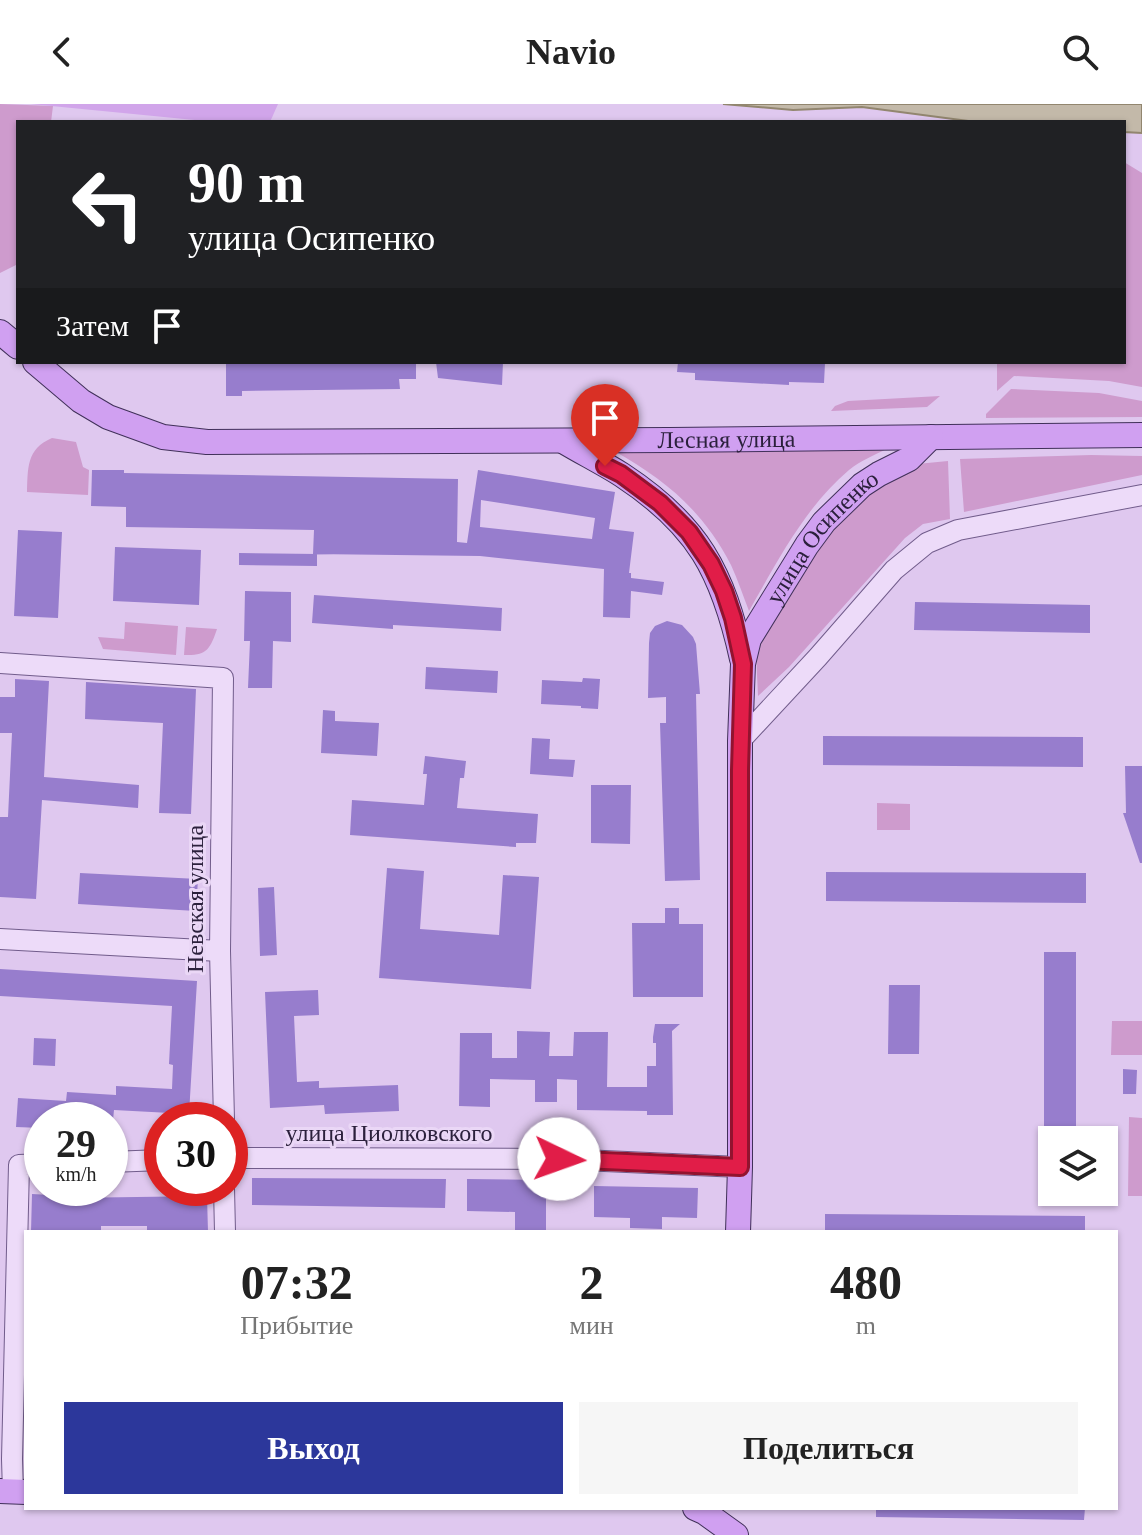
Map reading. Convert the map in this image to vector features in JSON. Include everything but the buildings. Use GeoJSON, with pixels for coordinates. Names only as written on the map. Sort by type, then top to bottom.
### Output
{"type":"FeatureCollection","features":[{"type":"Feature","properties":{"kind":"main road"},"geometry":{"type":"LineString","coordinates":[[0,332],[16,345]]}},
{"type":"Feature","properties":{"kind":"main road","name":"Лесная улица"},"geometry":{"type":"LineString","coordinates":[[37,364],[81,401],[108,417],[163,437],[207,442],[1142,435]]}},
{"type":"Feature","properties":{"kind":"main road","name":"улица Осипенко"},"geometry":{"type":"LineString","coordinates":[[738,1230],[740,741],[743,664],[749,639],[824,522],[862,485],[909,459],[931,437]]}},
{"type":"Feature","properties":{"kind":"main road","name":"улица Осипенко"},"geometry":{"type":"LineString","coordinates":[[561,440],[631,481],[660,503],[689,532],[711,564],[724,591],[743,664]]}},
{"type":"Feature","properties":{"kind":"main road"},"geometry":{"type":"LineString","coordinates":[[700,1510],[730,1529]]}},
{"type":"Feature","properties":{"kind":"street"},"geometry":{"type":"LineString","coordinates":[[740,741],[837,637],[894,570],[927,543],[958,530],[1142,495]]}},
{"type":"Feature","properties":{"kind":"street","name":"Невская улица"},"geometry":{"type":"LineString","coordinates":[[0,663],[223,678],[220,951],[224,1102]]}},
{"type":"Feature","properties":{"kind":"street"},"geometry":{"type":"LineString","coordinates":[[0,939],[220,951]]}},
{"type":"Feature","properties":{"kind":"street","name":"улица Циолковского"},"geometry":{"type":"LineString","coordinates":[[248,1158],[559,1159],[740,1167]]}},
{"type":"Feature","properties":{"kind":"street"},"geometry":{"type":"LineString","coordinates":[[13,1492],[19,1165],[24,1165]]}},
{"type":"Feature","properties":{"kind":"street"},"geometry":{"type":"LineString","coordinates":[[224,1206],[225,1230]]}},
{"type":"Feature","properties":{"kind":"shaded area"},"geometry":{"type":"Polygon","coordinates":[[[0,104],[53,106],[51,120],[16,120],[16,265],[0,273],[0,104]]]}},
{"type":"Feature","properties":{"kind":"shaded area"},"geometry":{"type":"Polygon","coordinates":[[[723,104],[1142,104],[1142,133],[1126,132],[1126,120],[961,120],[862,107],[793,110],[723,104]]]}},
{"type":"Feature","properties":{"kind":"shaded area"},"geometry":{"type":"Polygon","coordinates":[[[1126,163],[1142,173],[1142,387],[1109,381],[1014,376],[997,391],[997,364],[1126,364],[1126,163]]]}},
{"type":"Feature","properties":{"kind":"shaded area"},"geometry":{"type":"Polygon","coordinates":[[[1011,389],[1099,393],[1142,401],[1142,417],[986,418],[986,414],[1011,389]]]}},
{"type":"Feature","properties":{"kind":"shaded area"},"geometry":{"type":"Polygon","coordinates":[[[940,396],[927,407],[831,411],[848,401],[940,396]]]}},
{"type":"Feature","properties":{"kind":"shaded area"},"geometry":{"type":"Polygon","coordinates":[[[52,438],[76,442],[83,467],[89,470],[88,495],[27,492],[30,460],[37,448],[52,438]]]}},
{"type":"Feature","properties":{"kind":"shaded area"},"geometry":{"type":"Polygon","coordinates":[[[887,449],[853,467],[819,501],[793,536],[749,611],[731,565],[708,528],[682,499],[650,473],[614,451],[887,449]]]}},
{"type":"Feature","properties":{"kind":"shaded area"},"geometry":{"type":"Polygon","coordinates":[[[1142,456],[1142,475],[964,512],[960,459],[1142,456]]]}},
{"type":"Feature","properties":{"kind":"shaded area"},"geometry":{"type":"Polygon","coordinates":[[[948,461],[950,519],[923,524],[905,538],[789,667],[758,696],[756,653],[762,634],[826,532],[858,499],[917,464],[948,461]]]}},
{"type":"Feature","properties":{"kind":"shaded area"},"geometry":{"type":"Polygon","coordinates":[[[125,622],[178,626],[176,655],[103,649],[98,637],[124,639],[125,622]]]}},
{"type":"Feature","properties":{"kind":"shaded area"},"geometry":{"type":"Polygon","coordinates":[[[186,627],[217,629],[206,650],[184,655],[186,627]]]}},
{"type":"Feature","properties":{"kind":"shaded area"},"geometry":{"type":"Polygon","coordinates":[[[877,803],[910,804],[910,830],[877,830],[877,803]]]}},
{"type":"Feature","properties":{"kind":"shaded area"},"geometry":{"type":"Polygon","coordinates":[[[1112,1021],[1142,1021],[1142,1055],[1111,1055],[1112,1021]]]}},
{"type":"Feature","properties":{"kind":"shaded area"},"geometry":{"type":"Polygon","coordinates":[[[1129,1117],[1142,1118],[1142,1196],[1128,1196],[1129,1117]]]}},
{"type":"Feature","properties":{"kind":"sand"},"geometry":{"type":"Polygon","coordinates":[[[31,104],[278,104],[271,120],[195,120],[31,104]]]}},
{"type":"Feature","properties":{"kind":"route"},"geometry":{"type":"LineString","coordinates":[[559,1159],[740,1167],[740,741],[743,664],[724,591],[711,564],[689,532],[660,503],[605,466]]}}]}
